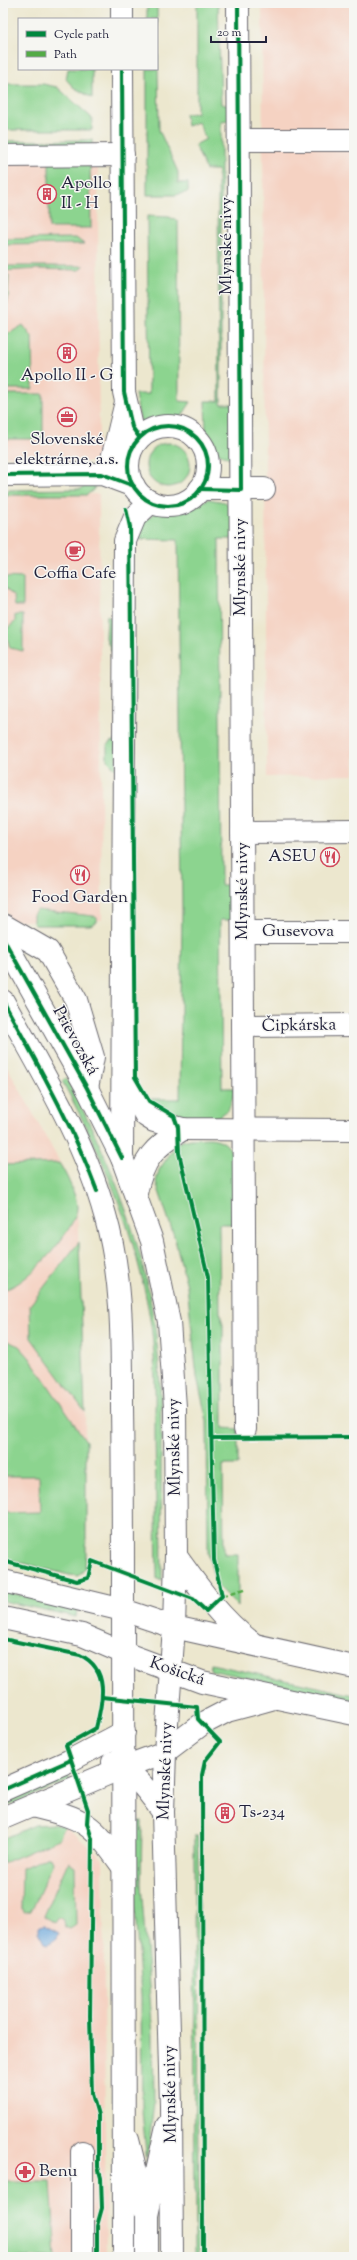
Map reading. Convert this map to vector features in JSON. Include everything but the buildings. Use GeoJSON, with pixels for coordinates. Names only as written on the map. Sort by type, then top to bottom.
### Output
{"type":"FeatureCollection","features":[{"type":"Feature","properties":{"kind":"street"},"geometry":{"type":"LineString","coordinates":[[122,3],[122,18]]}},
{"type":"Feature","properties":{"kind":"street","name":"Mlynské nivy"},"geometry":{"type":"LineString","coordinates":[[238,3],[245,1429]]}},
{"type":"Feature","properties":{"kind":"street"},"geometry":{"type":"LineString","coordinates":[[122,70],[126,404],[136,443],[128,472],[134,486]]}},
{"type":"Feature","properties":{"kind":"street"},"geometry":{"type":"LineString","coordinates":[[239,140],[354,140]]}},
{"type":"Feature","properties":{"kind":"street"},"geometry":{"type":"LineString","coordinates":[[3,156],[123,155]]}},
{"type":"Feature","properties":{"kind":"street"},"geometry":{"type":"LineString","coordinates":[[106,470],[126,404]]}},
{"type":"Feature","properties":{"kind":"street"},"geometry":{"type":"LineString","coordinates":[[3,475],[106,470],[134,486],[151,502],[161,505],[178,504],[192,497],[200,489],[206,477],[208,464],[204,450],[199,441],[182,428],[160,426],[149,430],[106,470]]}},
{"type":"Feature","properties":{"kind":"street"},"geometry":{"type":"LineString","coordinates":[[208,464],[225,464],[241,481]]}},
{"type":"Feature","properties":{"kind":"street"},"geometry":{"type":"LineString","coordinates":[[200,489],[241,481],[264,485]]}},
{"type":"Feature","properties":{"kind":"street","name":"Mlynské nivy"},"geometry":{"type":"LineString","coordinates":[[151,502],[135,517],[125,541],[124,1076],[122,1158],[136,1193],[152,1241],[169,1322],[175,1400],[176,1556],[174,1626],[165,1752],[163,1812],[172,2106],[172,2257]]}},
{"type":"Feature","properties":{"kind":"street"},"geometry":{"type":"LineString","coordinates":[[242,832],[354,832]]}},
{"type":"Feature","properties":{"kind":"street"},"geometry":{"type":"LineString","coordinates":[[3,925],[48,951],[76,1000],[93,1057],[87,1088]]}},
{"type":"Feature","properties":{"kind":"street","name":"Gusevova"},"geometry":{"type":"LineString","coordinates":[[243,932],[354,932]]}},
{"type":"Feature","properties":{"kind":"street","name":"Prievozská"},"geometry":{"type":"LineString","coordinates":[[3,938],[87,1088],[122,1158]]}},
{"type":"Feature","properties":{"kind":"street"},"geometry":{"type":"LineString","coordinates":[[3,1001],[10,1025],[59,1104],[85,1158],[97,1191],[114,1252],[118,1289],[122,1362],[124,1610],[124,2257]]}},
{"type":"Feature","properties":{"kind":"street","name":"Čipkárska"},"geometry":{"type":"LineString","coordinates":[[243,1026],[354,1025]]}},
{"type":"Feature","properties":{"kind":"street","name":"Mlynské nivy"},"geometry":{"type":"LineString","coordinates":[[124,1076],[146,1116],[154,1121],[183,1129],[244,1130]]}},
{"type":"Feature","properties":{"kind":"street","name":"Mlynské nivy"},"geometry":{"type":"LineString","coordinates":[[136,1193],[140,1171],[150,1156],[167,1139],[183,1129]]}},
{"type":"Feature","properties":{"kind":"street"},"geometry":{"type":"LineString","coordinates":[[244,1130],[354,1130]]}},
{"type":"Feature","properties":{"kind":"street"},"geometry":{"type":"LineString","coordinates":[[176,1556],[212,1605],[233,1628],[255,1645]]}},
{"type":"Feature","properties":{"kind":"street"},"geometry":{"type":"LineString","coordinates":[[3,1581],[86,1599],[174,1626],[354,1667]]}},
{"type":"Feature","properties":{"kind":"street","name":"Košická"},"geometry":{"type":"LineString","coordinates":[[3,1618],[82,1635],[170,1672],[202,1682],[354,1714]]}},
{"type":"Feature","properties":{"kind":"street"},"geometry":{"type":"LineString","coordinates":[[3,1818],[124,1767],[165,1752],[202,1724],[227,1711],[279,1698]]}},
{"type":"Feature","properties":{"kind":"street"},"geometry":{"type":"LineString","coordinates":[[3,1790],[71,1760],[124,1732]]}},
{"type":"Feature","properties":{"kind":"street"},"geometry":{"type":"LineString","coordinates":[[71,1760],[91,1756],[105,1758],[124,1767],[144,1786],[163,1812]]}},
{"type":"Feature","properties":{"kind":"street"},"geometry":{"type":"LineString","coordinates":[[32,1806],[69,1814],[86,1823],[101,1835],[124,1867]]}},
{"type":"Feature","properties":{"kind":"street"},"geometry":{"type":"LineString","coordinates":[[147,2257],[147,2215],[172,2106]]}},
{"type":"Feature","properties":{"kind":"street"},"geometry":{"type":"LineString","coordinates":[[124,2126],[147,2215]]}},
{"type":"Feature","properties":{"kind":"street"},"geometry":{"type":"LineString","coordinates":[[82,2152],[82,2257]]}},
{"type":"Feature","properties":{"kind":"shaded area"},"geometry":{"type":"Polygon","coordinates":[[[262,3],[354,3],[354,775],[267,777],[262,3]]]}},
{"type":"Feature","properties":{"kind":"shaded area"},"geometry":{"type":"Polygon","coordinates":[[[98,148],[99,462],[36,462],[3,455],[3,149],[98,148]]]}},
{"type":"Feature","properties":{"kind":"shaded area"},"geometry":{"type":"Polygon","coordinates":[[[99,494],[102,920],[11,921],[3,906],[3,495],[99,494]]]}},
{"type":"Feature","properties":{"kind":"shaded area"},"geometry":{"type":"Polygon","coordinates":[[[3,1059],[63,1168],[77,1206],[85,1412],[86,1554],[85,1569],[78,1576],[3,1558],[3,1059]]]}},
{"type":"Feature","properties":{"kind":"shaded area"},"geometry":{"type":"Polygon","coordinates":[[[52,1824],[65,1826],[103,1859],[106,2257],[3,2257],[3,1839],[35,1825],[52,1824]]]}},
{"type":"Feature","properties":{"kind":"green space"},"geometry":{"type":"Polygon","coordinates":[[[147,3],[157,3],[157,18],[147,18],[147,3]]]}},
{"type":"Feature","properties":{"kind":"green space"},"geometry":{"type":"Polygon","coordinates":[[[197,3],[218,3],[221,104],[231,106],[231,121],[221,122],[221,404],[233,404],[232,459],[214,451],[206,434],[205,401],[219,401],[218,170],[206,170],[195,145],[206,139],[198,122],[187,126],[185,114],[197,113],[197,3]]]}},
{"type":"Feature","properties":{"kind":"green space"},"geometry":{"type":"Polygon","coordinates":[[[158,66],[159,130],[178,172],[178,183],[188,183],[188,192],[176,195],[147,195],[147,70],[158,70],[158,66]]]}},
{"type":"Feature","properties":{"kind":"green space"},"geometry":{"type":"Polygon","coordinates":[[[68,70],[92,70],[92,98],[73,87],[66,79],[68,70]]]}},
{"type":"Feature","properties":{"kind":"green space"},"geometry":{"type":"Polygon","coordinates":[[[3,84],[43,84],[57,87],[92,118],[92,130],[3,130],[3,84]]]}},
{"type":"Feature","properties":{"kind":"green space"},"geometry":{"type":"Polygon","coordinates":[[[92,140],[92,148],[3,149],[3,141],[92,140]]]}},
{"type":"Feature","properties":{"kind":"green space"},"geometry":{"type":"Polygon","coordinates":[[[49,160],[90,160],[91,228],[49,228],[49,160]]]}},
{"type":"Feature","properties":{"kind":"green space"},"geometry":{"type":"Polygon","coordinates":[[[147,216],[169,217],[178,221],[179,401],[191,402],[182,416],[141,425],[135,394],[149,394],[147,216]]]}},
{"type":"Feature","properties":{"kind":"green space"},"geometry":{"type":"Polygon","coordinates":[[[76,238],[84,244],[3,245],[3,239],[76,238]]]}},
{"type":"Feature","properties":{"kind":"green space"},"geometry":{"type":"Polygon","coordinates":[[[3,266],[84,266],[79,270],[38,269],[3,271],[3,266]]]}},
{"type":"Feature","properties":{"kind":"green space"},"geometry":{"type":"Polygon","coordinates":[[[3,275],[9,275],[8,300],[5,311],[3,312],[3,275]]]}},
{"type":"Feature","properties":{"kind":"green space"},"geometry":{"type":"Polygon","coordinates":[[[23,325],[32,337],[33,389],[3,389],[3,334],[8,334],[23,325]]]}},
{"type":"Feature","properties":{"kind":"green space"},"geometry":{"type":"Polygon","coordinates":[[[3,394],[43,394],[43,439],[3,439],[3,394]]]}},
{"type":"Feature","properties":{"kind":"green space"},"geometry":{"type":"Polygon","coordinates":[[[164,443],[172,443],[177,444],[184,449],[189,456],[189,474],[184,481],[177,486],[164,487],[156,484],[149,477],[146,469],[146,461],[149,453],[156,446],[164,443]]]}},
{"type":"Feature","properties":{"kind":"green space"},"geometry":{"type":"Polygon","coordinates":[[[95,481],[94,489],[87,495],[6,495],[9,490],[81,489],[89,482],[95,481]]]}},
{"type":"Feature","properties":{"kind":"green space"},"geometry":{"type":"Polygon","coordinates":[[[209,499],[225,502],[233,508],[234,539],[219,539],[221,885],[233,885],[235,920],[220,920],[222,1088],[234,1088],[230,1106],[222,1115],[200,1119],[175,1119],[160,1116],[142,1099],[180,1099],[182,907],[178,540],[135,539],[136,527],[158,511],[179,510],[209,499]]]}},
{"type":"Feature","properties":{"kind":"green space"},"geometry":{"type":"Polygon","coordinates":[[[3,577],[23,578],[23,606],[15,606],[14,597],[3,586],[3,577]]]}},
{"type":"Feature","properties":{"kind":"green space"},"geometry":{"type":"Polygon","coordinates":[[[15,615],[23,615],[23,651],[10,648],[5,630],[15,622],[15,615]]]}},
{"type":"Feature","properties":{"kind":"green space"},"geometry":{"type":"Polygon","coordinates":[[[107,615],[116,624],[119,632],[118,640],[112,652],[106,638],[107,615]]]}},
{"type":"Feature","properties":{"kind":"green space"},"geometry":{"type":"Polygon","coordinates":[[[116,740],[117,770],[107,760],[107,746],[110,742],[116,740]]]}},
{"type":"Feature","properties":{"kind":"green space"},"geometry":{"type":"Polygon","coordinates":[[[37,910],[94,916],[97,918],[97,922],[90,925],[35,925],[33,923],[33,914],[37,910]]]}},
{"type":"Feature","properties":{"kind":"green space"},"geometry":{"type":"Polygon","coordinates":[[[66,1078],[95,1135],[120,1193],[130,1222],[147,1283],[156,1332],[160,1384],[162,1581],[157,1579],[154,1352],[145,1293],[138,1261],[117,1199],[92,1139],[62,1081],[66,1078]]]}},
{"type":"Feature","properties":{"kind":"green space"},"geometry":{"type":"Polygon","coordinates":[[[213,1138],[225,1143],[231,1152],[235,1163],[237,1176],[236,1224],[219,1224],[220,1312],[223,1325],[223,1428],[238,1429],[238,1465],[223,1465],[224,1554],[238,1554],[238,1607],[216,1585],[208,1553],[207,1421],[197,1377],[187,1286],[174,1236],[156,1182],[159,1170],[178,1142],[191,1139],[213,1138]]]}},
{"type":"Feature","properties":{"kind":"green space"},"geometry":{"type":"Polygon","coordinates":[[[59,1163],[75,1197],[77,1206],[75,1216],[69,1228],[49,1255],[25,1278],[14,1286],[5,1289],[3,1165],[59,1163]]]}},
{"type":"Feature","properties":{"kind":"green space"},"geometry":{"type":"Polygon","coordinates":[[[79,1242],[85,1412],[31,1338],[30,1305],[79,1242]]]}},
{"type":"Feature","properties":{"kind":"green space"},"geometry":{"type":"Polygon","coordinates":[[[5,1340],[19,1346],[29,1357],[86,1441],[86,1554],[85,1569],[78,1576],[3,1558],[3,1513],[40,1512],[39,1476],[3,1476],[3,1416],[6,1415],[5,1340]]]}},
{"type":"Feature","properties":{"kind":"green space"},"geometry":{"type":"Polygon","coordinates":[[[3,1591],[77,1608],[76,1617],[3,1601],[3,1591]]]}},
{"type":"Feature","properties":{"kind":"green space"},"geometry":{"type":"Polygon","coordinates":[[[211,1664],[354,1695],[354,1700],[210,1670],[211,1664]]]}},
{"type":"Feature","properties":{"kind":"green space"},"geometry":{"type":"Polygon","coordinates":[[[68,1773],[70,1780],[3,1808],[3,1801],[68,1773]]]}},
{"type":"Feature","properties":{"kind":"green space"},"geometry":{"type":"Polygon","coordinates":[[[142,1821],[141,1885],[153,2035],[154,2101],[147,2163],[142,2111],[141,1996],[135,1908],[135,1822],[142,1821]]]}},
{"type":"Feature","properties":{"kind":"green space"},"geometry":{"type":"Polygon","coordinates":[[[52,1824],[65,1826],[59,1839],[3,1863],[3,1839],[35,1825],[52,1824]]]}},
{"type":"Feature","properties":{"kind":"green space"},"geometry":{"type":"Polygon","coordinates":[[[194,1836],[198,1836],[199,2257],[195,2257],[194,1836]]]}},
{"type":"Feature","properties":{"kind":"green space"},"geometry":{"type":"Polygon","coordinates":[[[47,1857],[52,1859],[53,1863],[31,1911],[25,1912],[21,1909],[22,1868],[47,1857]]]}},
{"type":"Feature","properties":{"kind":"green space"},"geometry":{"type":"Polygon","coordinates":[[[69,1862],[75,1866],[76,1925],[70,1929],[65,1927],[64,1920],[59,1917],[55,1923],[44,1916],[69,1862]]]}},
{"type":"Feature","properties":{"kind":"green space"},"geometry":{"type":"Polygon","coordinates":[[[3,2182],[51,2182],[56,2257],[3,2257],[3,2182]]]}},
{"type":"Feature","properties":{"kind":"water"},"geometry":{"type":"Polygon","coordinates":[[[44,1925],[59,1933],[57,1938],[49,1944],[45,1943],[39,1932],[39,1926],[44,1925]]]}},
{"type":"Feature","properties":{"kind":"marked path"},"geometry":{"type":"LineString","coordinates":[[222,1596],[246,1589]]}},
{"type":"Feature","properties":{"kind":"cycle path"},"geometry":{"type":"LineString","coordinates":[[200,489],[241,490],[238,3]]}},
{"type":"Feature","properties":{"kind":"cycle path"},"geometry":{"type":"LineString","coordinates":[[122,70],[124,392],[132,427],[139,437]]}},
{"type":"Feature","properties":{"kind":"cycle path"},"geometry":{"type":"LineString","coordinates":[[168,426],[183,429],[196,438],[205,451],[208,466],[205,481],[196,494],[183,503],[168,506],[153,503],[140,494],[131,481],[128,466],[131,451],[140,438],[153,429],[168,426]]}},
{"type":"Feature","properties":{"kind":"cycle path"},"geometry":{"type":"LineString","coordinates":[[3,475],[102,474],[134,486]]}},
{"type":"Feature","properties":{"kind":"cycle path"},"geometry":{"type":"LineString","coordinates":[[3,1561],[77,1581],[88,1578],[92,1561],[193,1599],[206,1611],[222,1596],[214,1560],[208,1277],[179,1153],[178,1127],[174,1116],[149,1101],[135,1077],[130,527],[126,509]]}},
{"type":"Feature","properties":{"kind":"cycle path"},"geometry":{"type":"LineString","coordinates":[[3,938],[87,1088],[122,1158]]}},
{"type":"Feature","properties":{"kind":"cycle path"},"geometry":{"type":"LineString","coordinates":[[3,1001],[77,1142],[97,1191]]}},
{"type":"Feature","properties":{"kind":"cycle path"},"geometry":{"type":"LineString","coordinates":[[213,1438],[354,1437]]}},
{"type":"Feature","properties":{"kind":"cycle path"},"geometry":{"type":"LineString","coordinates":[[3,1639],[80,1655],[90,1661],[96,1669],[100,1677],[102,1687],[101,1707],[96,1728],[66,1745],[88,1810],[87,1823],[92,1839],[90,2016],[92,2094],[98,2115],[98,2167],[101,2178],[102,2208],[97,2226],[97,2257]]}},
{"type":"Feature","properties":{"kind":"cycle path"},"geometry":{"type":"LineString","coordinates":[[102,1697],[197,1707],[198,1719],[220,1742],[205,1761],[202,1775],[203,2257]]}},
{"type":"Feature","properties":{"kind":"cycle path"},"geometry":{"type":"LineString","coordinates":[[3,1790],[71,1760]]}},
{"type":"Feature","properties":{"kind":"place","name":"Apollo II - H"},"geometry":{"type":"Point","coordinates":[47,194]}},
{"type":"Feature","properties":{"kind":"place","name":"Apollo II - G"},"geometry":{"type":"Point","coordinates":[67,353]}},
{"type":"Feature","properties":{"kind":"place","name":"Slovenské elektrárne, a.s."},"geometry":{"type":"Point","coordinates":[67,417]}},
{"type":"Feature","properties":{"kind":"place","name":"Coffia Cafe"},"geometry":{"type":"Point","coordinates":[75,551]}},
{"type":"Feature","properties":{"kind":"place","name":"ASEU"},"geometry":{"type":"Point","coordinates":[330,857]}},
{"type":"Feature","properties":{"kind":"place","name":"Food Garden"},"geometry":{"type":"Point","coordinates":[80,875]}},
{"type":"Feature","properties":{"kind":"place","name":"Ts-234"},"geometry":{"type":"Point","coordinates":[225,1813]}},
{"type":"Feature","properties":{"kind":"place","name":"Benu"},"geometry":{"type":"Point","coordinates":[25,2172]}}]}
